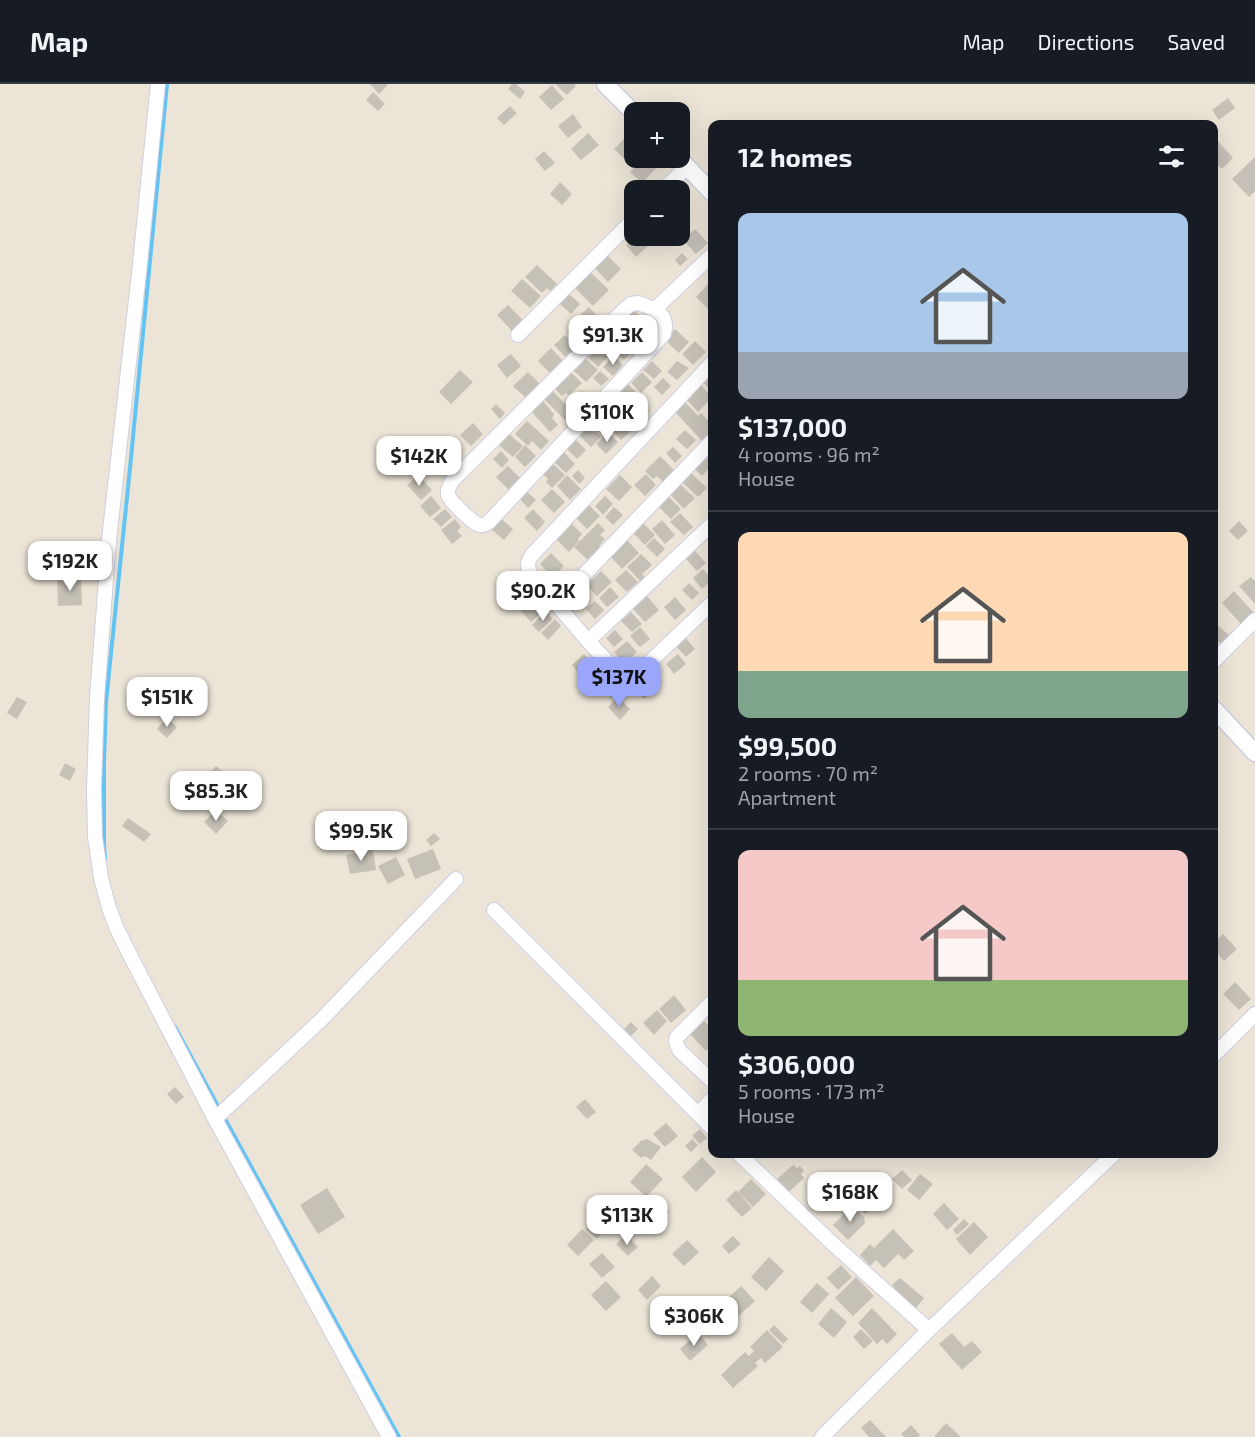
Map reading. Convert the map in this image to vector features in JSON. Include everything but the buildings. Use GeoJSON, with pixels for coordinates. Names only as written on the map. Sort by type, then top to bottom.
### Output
{"type":"FeatureCollection","features":[{"type":"Feature","properties":{"kind":"street"},"geometry":{"type":"LineString","coordinates":[[158,84],[109,540],[97,698],[95,837],[101,878],[117,928],[215,1119],[389,1437]]}},
{"type":"Feature","properties":{"kind":"street"},"geometry":{"type":"LineString","coordinates":[[605,84],[624,103]]}},
{"type":"Feature","properties":{"kind":"street"},"geometry":{"type":"LineString","coordinates":[[689,168],[708,189]]}},
{"type":"Feature","properties":{"kind":"street"},"geometry":{"type":"LineString","coordinates":[[518,335],[624,229]]}},
{"type":"Feature","properties":{"kind":"street"},"geometry":{"type":"LineString","coordinates":[[655,309],[708,259]]}},
{"type":"Feature","properties":{"kind":"street"},"geometry":{"type":"LineString","coordinates":[[638,303],[655,309],[666,325],[664,334],[489,522],[482,526],[476,525],[448,496],[448,489],[452,481],[631,304],[638,303]]}},
{"type":"Feature","properties":{"kind":"street"},"geometry":{"type":"LineString","coordinates":[[708,367],[528,561],[527,567],[588,641],[619,674],[626,678],[638,673],[708,607]]}},
{"type":"Feature","properties":{"kind":"street"},"geometry":{"type":"LineString","coordinates":[[556,604],[708,445]]}},
{"type":"Feature","properties":{"kind":"street"},"geometry":{"type":"LineString","coordinates":[[588,641],[708,528]]}},
{"type":"Feature","properties":{"kind":"street"},"geometry":{"type":"LineString","coordinates":[[1218,657],[1255,620]]}},
{"type":"Feature","properties":{"kind":"street"},"geometry":{"type":"LineString","coordinates":[[1218,715],[1255,753]]}},
{"type":"Feature","properties":{"kind":"street"},"geometry":{"type":"LineString","coordinates":[[215,1119],[320,1021],[456,879]]}},
{"type":"Feature","properties":{"kind":"street"},"geometry":{"type":"LineString","coordinates":[[494,910],[708,1124]]}},
{"type":"Feature","properties":{"kind":"street"},"geometry":{"type":"LineString","coordinates":[[708,1006],[676,1041],[680,1051],[708,1077]]}},
{"type":"Feature","properties":{"kind":"street"},"geometry":{"type":"LineString","coordinates":[[1218,1051],[1255,1014]]}},
{"type":"Feature","properties":{"kind":"street"},"geometry":{"type":"LineString","coordinates":[[698,1114],[708,1103]]}},
{"type":"Feature","properties":{"kind":"street"},"geometry":{"type":"LineString","coordinates":[[743,1158],[832,1243],[929,1330]]}},
{"type":"Feature","properties":{"kind":"street"},"geometry":{"type":"LineString","coordinates":[[822,1437],[929,1330],[1109,1158]]}},
{"type":"Feature","properties":{"kind":"waterway"},"geometry":{"type":"LineString","coordinates":[[105,858],[106,702],[167,84]]}},
{"type":"Feature","properties":{"kind":"waterway"},"geometry":{"type":"LineString","coordinates":[[175,1027],[220,1110]]}},
{"type":"Feature","properties":{"kind":"waterway"},"geometry":{"type":"LineString","coordinates":[[224,1117],[399,1437]]}}]}
